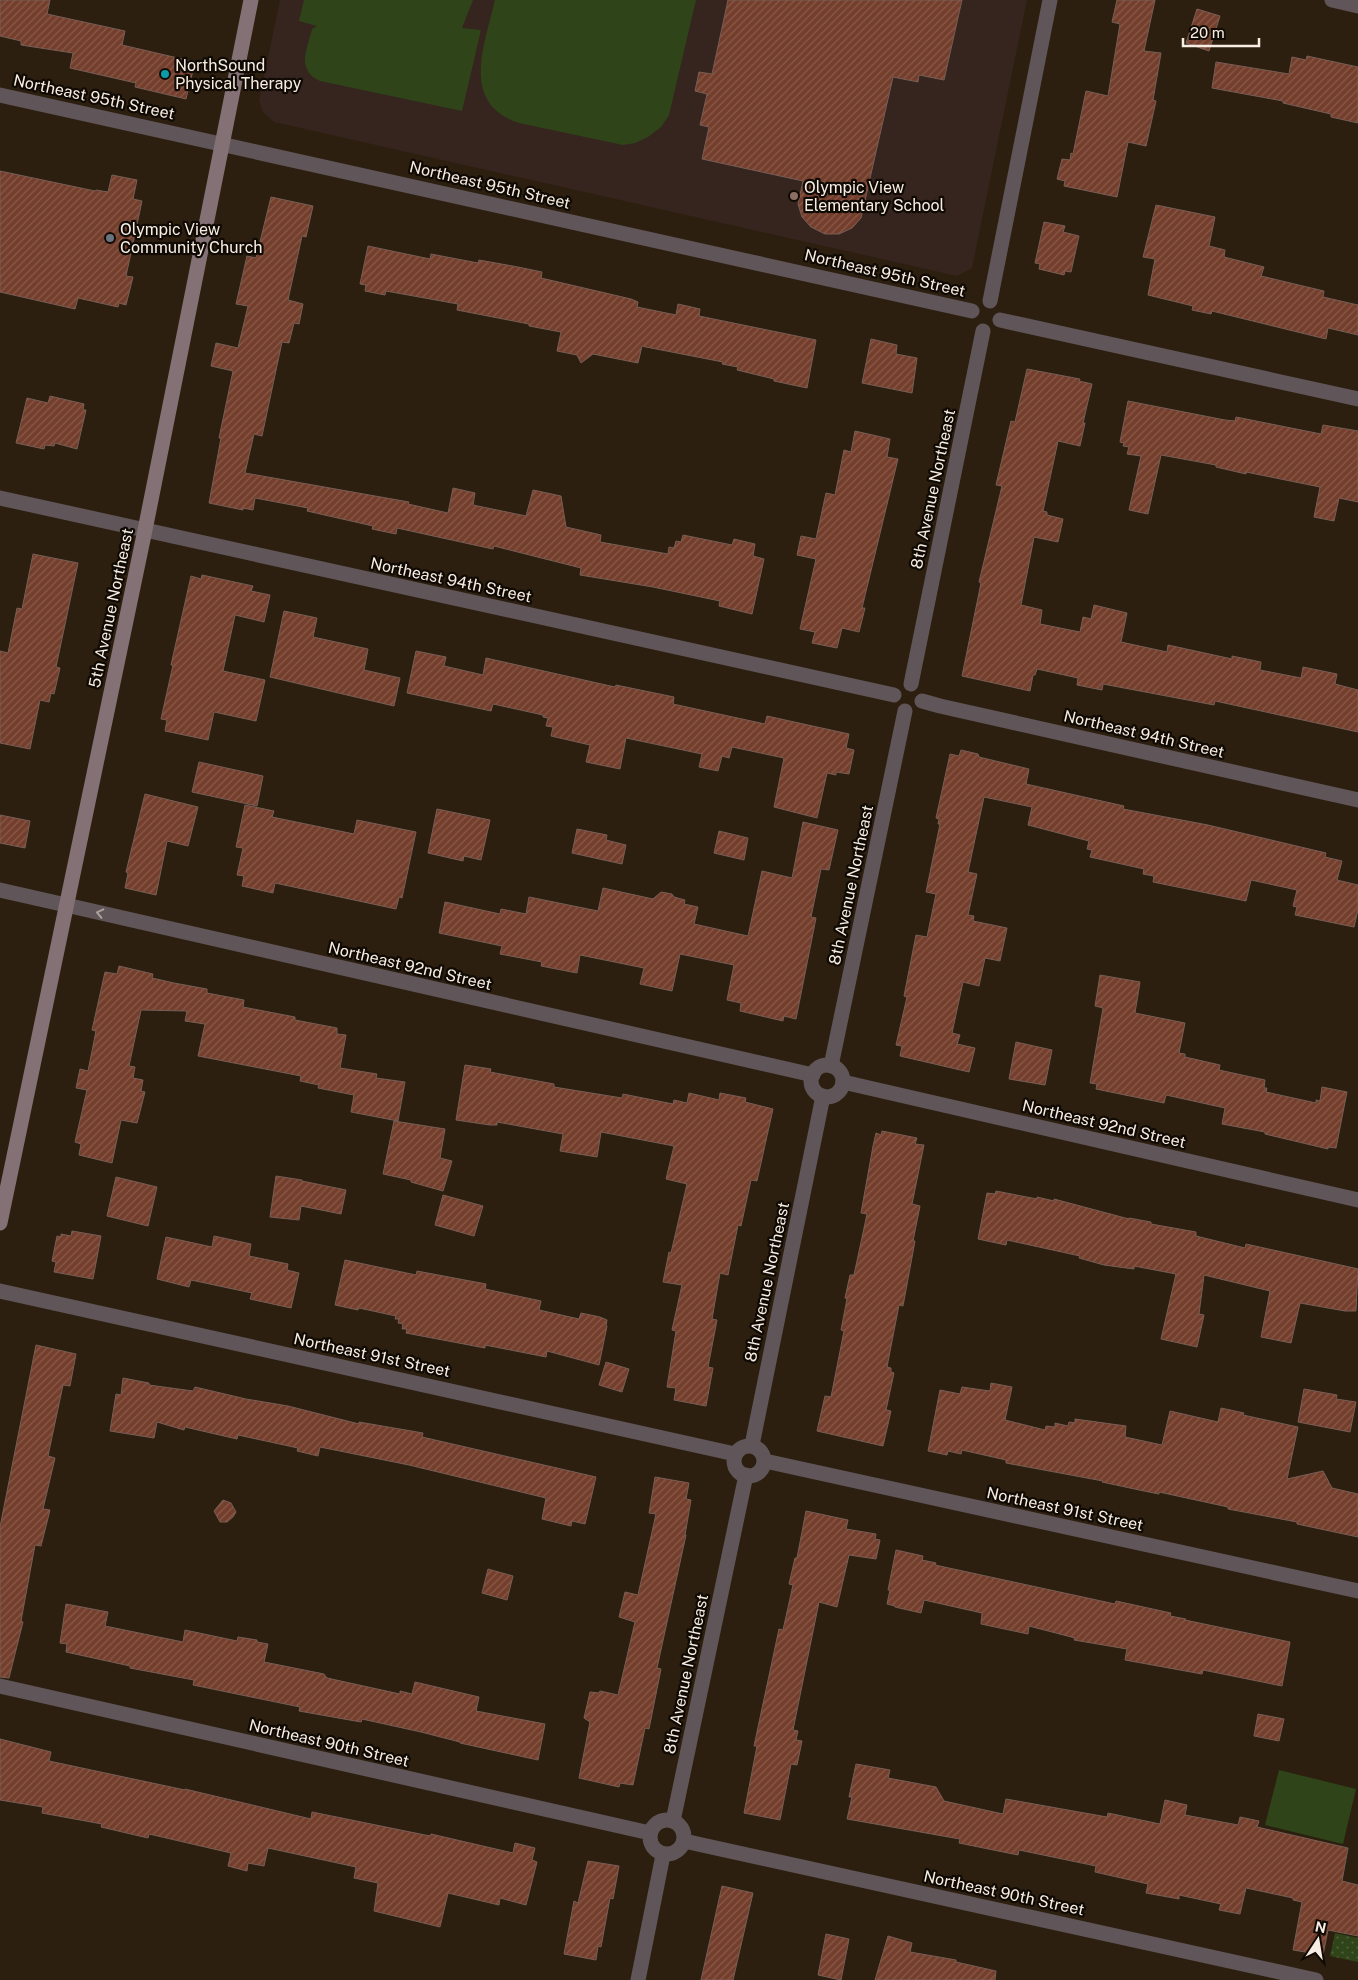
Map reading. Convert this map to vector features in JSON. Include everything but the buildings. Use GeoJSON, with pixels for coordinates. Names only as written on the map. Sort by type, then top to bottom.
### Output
{"type":"FeatureCollection","features":[{"type":"Feature","properties":{"kind":"main road","name":"5th Avenue Northeast"},"geometry":{"type":"LineString","coordinates":[[0,1223],[145,530],[251,0]]}},
{"type":"Feature","properties":{"kind":"street"},"geometry":{"type":"LineString","coordinates":[[990,301],[1050,0]]}},
{"type":"Feature","properties":{"kind":"street"},"geometry":{"type":"LineString","coordinates":[[1332,0],[1358,6]]}},
{"type":"Feature","properties":{"kind":"street","name":"Northeast 95th Street"},"geometry":{"type":"LineString","coordinates":[[0,94],[972,311]]}},
{"type":"Feature","properties":{"kind":"street"},"geometry":{"type":"LineString","coordinates":[[990,301],[999,309],[1000,320],[993,330],[983,331],[974,325],[971,316],[972,311],[978,303],[990,301]]}},
{"type":"Feature","properties":{"kind":"street"},"geometry":{"type":"LineString","coordinates":[[1000,320],[1358,398]]}},
{"type":"Feature","properties":{"kind":"street","name":"8th Avenue Northeast"},"geometry":{"type":"LineString","coordinates":[[911,684],[983,331]]}},
{"type":"Feature","properties":{"kind":"street","name":"Northeast 94th Street"},"geometry":{"type":"LineString","coordinates":[[0,498],[894,695]]}},
{"type":"Feature","properties":{"kind":"street"},"geometry":{"type":"LineString","coordinates":[[911,684],[920,690],[922,700],[916,709],[905,711],[897,705],[894,695],[901,686],[911,684]]}},
{"type":"Feature","properties":{"kind":"street","name":"Northeast 94th Street"},"geometry":{"type":"LineString","coordinates":[[922,700],[949,709],[1358,800]]}},
{"type":"Feature","properties":{"kind":"street","name":"8th Avenue Northeast"},"geometry":{"type":"LineString","coordinates":[[831,1066],[905,711]]}},
{"type":"Feature","properties":{"kind":"street","name":"Northeast 92nd Street"},"geometry":{"type":"LineString","coordinates":[[0,890],[813,1075]]}},
{"type":"Feature","properties":{"kind":"street"},"geometry":{"type":"LineString","coordinates":[[831,1066],[840,1072],[843,1082],[836,1094],[823,1096],[816,1092],[811,1082],[818,1068],[831,1066]]}},
{"type":"Feature","properties":{"kind":"street","name":"Northeast 92nd Street"},"geometry":{"type":"LineString","coordinates":[[843,1082],[1358,1200]]}},
{"type":"Feature","properties":{"kind":"street","name":"8th Avenue Northeast"},"geometry":{"type":"LineString","coordinates":[[752,1445],[823,1096]]}},
{"type":"Feature","properties":{"kind":"street","name":"Northeast 91st Street"},"geometry":{"type":"LineString","coordinates":[[0,1291],[735,1454]]}},
{"type":"Feature","properties":{"kind":"street"},"geometry":{"type":"LineString","coordinates":[[752,1445],[760,1450],[765,1461],[760,1472],[751,1476],[741,1474],[735,1465],[735,1454],[742,1447],[752,1445]]}},
{"type":"Feature","properties":{"kind":"street","name":"Northeast 91st Street"},"geometry":{"type":"LineString","coordinates":[[765,1461],[1358,1591]]}},
{"type":"Feature","properties":{"kind":"street","name":"8th Avenue Northeast"},"geometry":{"type":"LineString","coordinates":[[673,1821],[746,1475]]}},
{"type":"Feature","properties":{"kind":"street","name":"Northeast 90th Street"},"geometry":{"type":"LineString","coordinates":[[0,1686],[650,1833]]}},
{"type":"Feature","properties":{"kind":"street"},"geometry":{"type":"LineString","coordinates":[[667,1820],[673,1821],[684,1832],[684,1841],[677,1852],[664,1854],[654,1850],[651,1845],[650,1833],[657,1823],[667,1820]]}},
{"type":"Feature","properties":{"kind":"street","name":"Northeast 90th Street"},"geometry":{"type":"LineString","coordinates":[[684,1841],[1316,1980]]}},
{"type":"Feature","properties":{"kind":"street"},"geometry":{"type":"LineString","coordinates":[[638,1980],[664,1854]]}},
{"type":"Feature","properties":{"kind":"shaded area","name":"Olympic View Elementary School"},"geometry":{"type":"Polygon","coordinates":[[[280,0],[1027,0],[972,268],[957,276],[274,122],[263,112],[259,101],[280,0]]]}},
{"type":"Feature","properties":{"kind":"green space"},"geometry":{"type":"Polygon","coordinates":[[[304,0],[473,0],[462,28],[481,30],[462,111],[320,81],[308,71],[306,65],[306,51],[312,29],[317,26],[299,21],[304,0]]]}},
{"type":"Feature","properties":{"kind":"green space"},"geometry":{"type":"Polygon","coordinates":[[[495,0],[696,0],[669,115],[661,127],[648,137],[635,143],[623,145],[519,123],[500,114],[489,102],[482,87],[481,70],[482,53],[495,0]]]}},
{"type":"Feature","properties":{"kind":"green space"},"geometry":{"type":"Polygon","coordinates":[[[1279,1770],[1356,1789],[1343,1844],[1265,1825],[1279,1770]]]}},
{"type":"Feature","properties":{"kind":"green space"},"geometry":{"type":"Polygon","coordinates":[[[1335,1933],[1358,1938],[1358,1962],[1330,1956],[1335,1933]]]}},
{"type":"Feature","properties":{"kind":"place","name":"NorthSound Physical Therapy"},"geometry":{"type":"Point","coordinates":[165,74]}},
{"type":"Feature","properties":{"kind":"place","name":"Olympic View Elementary School"},"geometry":{"type":"Point","coordinates":[794,196]}},
{"type":"Feature","properties":{"kind":"place","name":"Olympic View Community Church"},"geometry":{"type":"Point","coordinates":[110,238]}}]}
